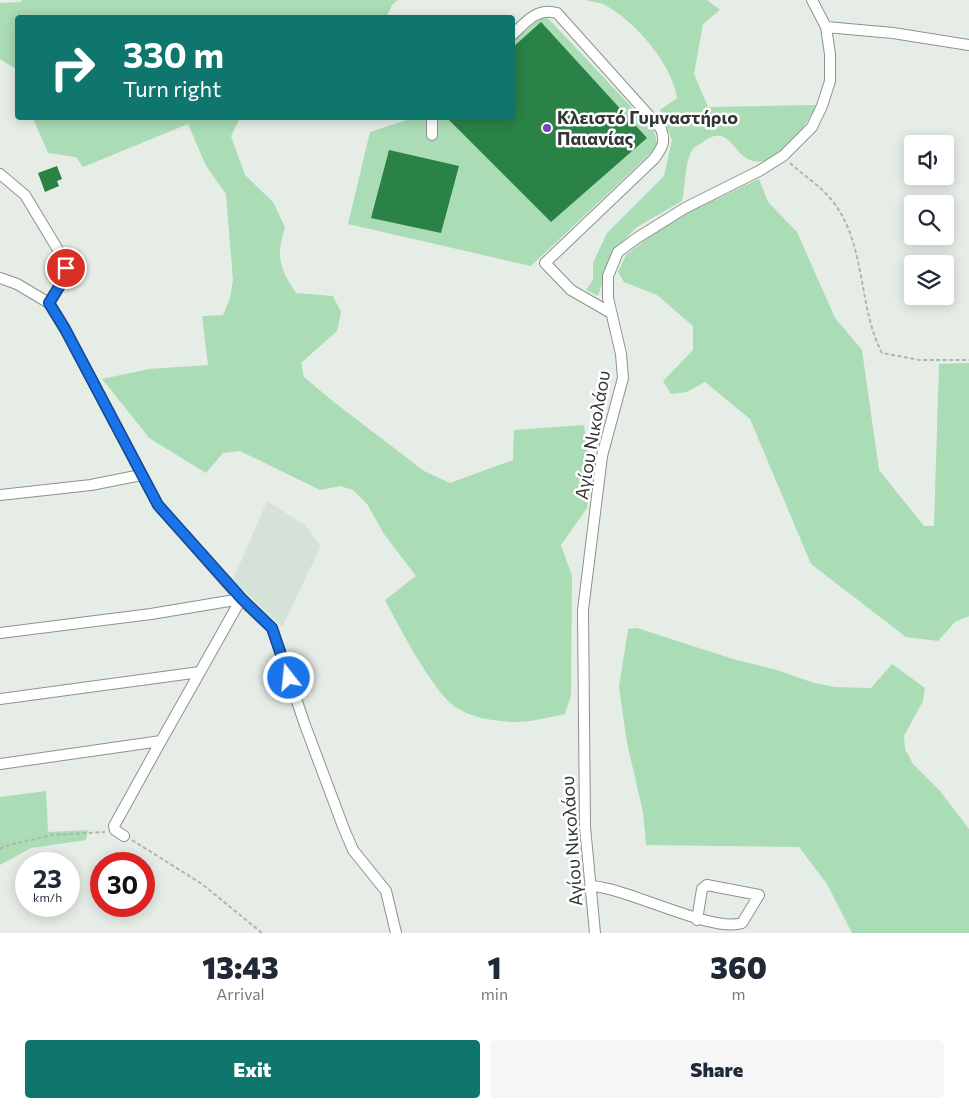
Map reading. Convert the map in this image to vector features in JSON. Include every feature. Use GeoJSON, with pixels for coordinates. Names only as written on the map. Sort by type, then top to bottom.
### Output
{"type":"FeatureCollection","features":[{"type":"Feature","properties":{"kind":"street","name":"Αγίου Νικολάου"},"geometry":{"type":"LineString","coordinates":[[595,933],[585,828],[583,610],[602,456],[622,378],[621,354],[608,298],[608,276],[618,252],[671,216],[760,171],[783,156],[812,127],[822,106],[830,81],[830,54],[826,27],[812,0]]}},
{"type":"Feature","properties":{"kind":"street"},"geometry":{"type":"LineString","coordinates":[[515,32],[537,13],[551,11],[558,13],[661,129],[664,137],[662,148],[654,159],[545,263],[571,290],[611,313]]}},
{"type":"Feature","properties":{"kind":"street"},"geometry":{"type":"LineString","coordinates":[[826,27],[893,33],[969,45]]}},
{"type":"Feature","properties":{"kind":"street"},"geometry":{"type":"LineString","coordinates":[[432,120],[432,135]]}},
{"type":"Feature","properties":{"kind":"street"},"geometry":{"type":"LineString","coordinates":[[0,174],[24,195],[63,258],[65,277],[49,303]]}},
{"type":"Feature","properties":{"kind":"street"},"geometry":{"type":"LineString","coordinates":[[0,278],[16,284],[49,303],[65,329],[158,505],[242,599],[272,628],[305,725],[344,829],[353,850],[386,890],[396,933]]}},
{"type":"Feature","properties":{"kind":"street"},"geometry":{"type":"LineString","coordinates":[[0,495],[91,484],[141,475]]}},
{"type":"Feature","properties":{"kind":"street"},"geometry":{"type":"LineString","coordinates":[[0,633],[151,614],[242,599]]}},
{"type":"Feature","properties":{"kind":"street"},"geometry":{"type":"LineString","coordinates":[[119,833],[114,826],[242,599]]}},
{"type":"Feature","properties":{"kind":"street"},"geometry":{"type":"LineString","coordinates":[[0,699],[200,672]]}},
{"type":"Feature","properties":{"kind":"street"},"geometry":{"type":"LineString","coordinates":[[0,764],[161,741]]}},
{"type":"Feature","properties":{"kind":"street"},"geometry":{"type":"LineString","coordinates":[[591,886],[605,887],[697,920],[716,926],[738,926],[746,920],[759,895],[707,885],[702,889],[697,920]]}},
{"type":"Feature","properties":{"kind":"path"},"geometry":{"type":"LineString","coordinates":[[783,156],[831,198],[844,220],[864,284],[874,338],[882,353],[920,360],[969,360]]}},
{"type":"Feature","properties":{"kind":"path"},"geometry":{"type":"LineString","coordinates":[[0,850],[5,846],[52,835],[119,833],[202,884],[262,933]]}},
{"type":"Feature","properties":{"kind":"shaded area"},"geometry":{"type":"Polygon","coordinates":[[[267,501],[305,525],[321,546],[282,627],[233,580],[267,501]]]}},
{"type":"Feature","properties":{"kind":"green space"},"geometry":{"type":"Polygon","coordinates":[[[22,0],[398,0],[392,5],[387,15],[15,15],[15,69],[0,59],[0,3],[21,2],[22,0]]]}},
{"type":"Feature","properties":{"kind":"green space"},"geometry":{"type":"Polygon","coordinates":[[[586,0],[707,0],[720,10],[703,24],[694,74],[708,107],[817,105],[791,142],[782,151],[763,161],[753,161],[746,158],[731,142],[719,136],[712,137],[695,147],[687,164],[682,201],[637,227],[613,251],[598,296],[586,290],[593,280],[593,263],[607,233],[664,176],[672,140],[660,110],[677,98],[674,85],[660,58],[639,32],[628,21],[605,5],[586,0]]]}},
{"type":"Feature","properties":{"kind":"green space"},"geometry":{"type":"Polygon","coordinates":[[[546,16],[654,131],[657,143],[653,151],[531,266],[348,224],[370,132],[407,120],[515,120],[515,40],[540,17],[546,16]]]}},
{"type":"Feature","properties":{"kind":"green space"},"geometry":{"type":"Polygon","coordinates":[[[34,120],[239,120],[231,136],[245,175],[273,202],[285,227],[280,254],[286,276],[296,293],[333,296],[341,312],[337,331],[301,363],[304,377],[424,471],[450,483],[513,460],[514,430],[584,425],[591,478],[587,508],[561,545],[572,576],[571,695],[565,714],[539,720],[512,722],[483,718],[457,708],[427,674],[385,600],[416,576],[384,534],[367,504],[353,490],[340,486],[320,490],[240,451],[223,453],[206,473],[149,438],[102,379],[149,369],[208,365],[202,316],[223,315],[230,298],[233,280],[226,194],[206,166],[188,124],[83,167],[76,157],[48,153],[34,120]]]}},
{"type":"Feature","properties":{"kind":"green space"},"geometry":{"type":"Polygon","coordinates":[[[759,179],[768,202],[797,232],[835,318],[862,350],[879,470],[924,526],[934,526],[939,364],[969,363],[969,616],[955,622],[938,641],[906,637],[811,564],[750,419],[705,382],[687,392],[671,394],[663,381],[693,350],[693,326],[657,295],[624,282],[618,272],[626,255],[670,221],[759,179]]]}},
{"type":"Feature","properties":{"kind":"green space"},"geometry":{"type":"Polygon","coordinates":[[[637,628],[814,683],[835,687],[871,688],[892,664],[925,688],[923,701],[904,736],[905,749],[913,764],[940,791],[969,829],[969,933],[852,933],[827,884],[799,847],[646,845],[643,812],[627,743],[619,687],[628,629],[637,628]]]}},
{"type":"Feature","properties":{"kind":"green space"},"geometry":{"type":"Polygon","coordinates":[[[46,791],[48,832],[88,830],[86,840],[15,852],[15,857],[0,865],[0,797],[46,791]]]}},
{"type":"Feature","properties":{"kind":"building","name":"Κλειστό Γυμναστήριο Παιανίας"},"geometry":{"type":"Polygon","coordinates":[[[541,22],[647,138],[551,222],[449,120],[515,120],[515,45],[541,22]]]}},
{"type":"Feature","properties":{"kind":"building"},"geometry":{"type":"Polygon","coordinates":[[[389,150],[459,166],[441,233],[371,218],[389,150]]]}},
{"type":"Feature","properties":{"kind":"building"},"geometry":{"type":"Polygon","coordinates":[[[57,166],[62,179],[57,181],[59,186],[45,192],[38,173],[57,166]]]}},
{"type":"Feature","properties":{"kind":"place","name":"Κλειστό Γυμναστήριο Παιανίας"},"geometry":{"type":"Point","coordinates":[547,128]}},
{"type":"Feature","properties":{"kind":"route"},"geometry":{"type":"LineString","coordinates":[[66,268],[65,277],[49,303],[65,329],[118,433],[158,505],[242,599],[272,628],[289,678]]}}]}
